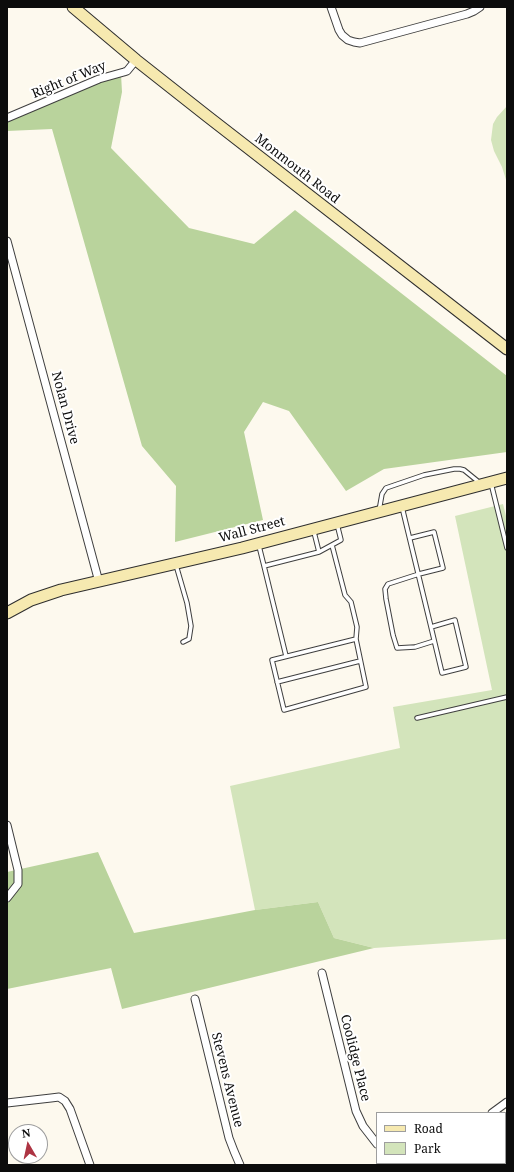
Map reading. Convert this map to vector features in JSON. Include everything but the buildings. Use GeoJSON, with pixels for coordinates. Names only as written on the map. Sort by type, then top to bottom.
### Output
{"type":"FeatureCollection","features":[{"type":"Feature","properties":{"kind":"main road","name":"Monmouth Road"},"geometry":{"type":"LineString","coordinates":[[73,7],[136,60],[207,116],[507,349]]}},
{"type":"Feature","properties":{"kind":"main road","name":"Wall Street"},"geometry":{"type":"LineString","coordinates":[[7,613],[30,600],[61,590],[175,564],[507,478]]}},
{"type":"Feature","properties":{"kind":"street"},"geometry":{"type":"LineString","coordinates":[[331,7],[342,35],[348,40],[360,43],[467,14],[480,7]]}},
{"type":"Feature","properties":{"kind":"street","name":"Right of Way"},"geometry":{"type":"LineString","coordinates":[[7,118],[99,79],[124,72],[136,60]]}},
{"type":"Feature","properties":{"kind":"street","name":"Nolan Drive"},"geometry":{"type":"LineString","coordinates":[[7,241],[100,582]]}},
{"type":"Feature","properties":{"kind":"street"},"geometry":{"type":"LineString","coordinates":[[7,825],[18,870],[18,884],[7,898]]}},
{"type":"Feature","properties":{"kind":"street","name":"Coolidge Place"},"geometry":{"type":"LineString","coordinates":[[322,973],[356,1111],[364,1126],[376,1143]]}},
{"type":"Feature","properties":{"kind":"street","name":"Stevens Avenue"},"geometry":{"type":"LineString","coordinates":[[194,999],[229,1138],[240,1165]]}},
{"type":"Feature","properties":{"kind":"street"},"geometry":{"type":"LineString","coordinates":[[7,1103],[59,1097],[66,1101],[90,1165]]}},
{"type":"Feature","properties":{"kind":"street"},"geometry":{"type":"LineString","coordinates":[[493,1112],[507,1102]]}},
{"type":"Feature","properties":{"kind":"lane"},"geometry":{"type":"LineString","coordinates":[[379,512],[382,494],[386,488],[424,475],[454,469],[464,470],[487,483],[507,548]]}},
{"type":"Feature","properties":{"kind":"lane"},"geometry":{"type":"LineString","coordinates":[[402,506],[442,673],[466,667],[455,620],[431,627]]}},
{"type":"Feature","properties":{"kind":"lane"},"geometry":{"type":"LineString","coordinates":[[264,566],[319,552],[341,540],[337,522]]}},
{"type":"Feature","properties":{"kind":"lane"},"geometry":{"type":"LineString","coordinates":[[314,528],[319,552]]}},
{"type":"Feature","properties":{"kind":"lane"},"geometry":{"type":"LineString","coordinates":[[410,538],[434,532],[443,568],[418,574],[388,584],[385,589],[393,635],[397,648],[415,647],[434,641]]}},
{"type":"Feature","properties":{"kind":"lane"},"geometry":{"type":"LineString","coordinates":[[258,543],[286,656]]}},
{"type":"Feature","properties":{"kind":"lane"},"geometry":{"type":"LineString","coordinates":[[332,545],[345,595],[351,602],[357,627],[356,638],[366,687],[284,710],[272,660],[356,638]]}},
{"type":"Feature","properties":{"kind":"lane"},"geometry":{"type":"LineString","coordinates":[[175,564],[187,603],[190,626],[189,639],[183,642]]}},
{"type":"Feature","properties":{"kind":"lane"},"geometry":{"type":"LineString","coordinates":[[277,682],[360,661]]}},
{"type":"Feature","properties":{"kind":"lane"},"geometry":{"type":"LineString","coordinates":[[417,718],[507,697]]}},
{"type":"Feature","properties":{"kind":"green space"},"geometry":{"type":"Polygon","coordinates":[[[118,72],[121,74],[122,92],[111,148],[189,228],[254,244],[295,210],[507,376],[507,452],[384,469],[346,491],[289,411],[263,402],[244,432],[263,520],[175,542],[176,486],[142,446],[52,129],[7,131],[7,121],[118,72]]]}},
{"type":"Feature","properties":{"kind":"green space"},"geometry":{"type":"Polygon","coordinates":[[[507,106],[507,183],[491,140],[493,124],[507,106]]]}},
{"type":"Feature","properties":{"kind":"green space"},"geometry":{"type":"Polygon","coordinates":[[[503,504],[507,520],[507,939],[374,948],[334,938],[318,902],[255,910],[230,786],[400,748],[393,707],[492,690],[455,516],[503,504]]]}},
{"type":"Feature","properties":{"kind":"green space"},"geometry":{"type":"Polygon","coordinates":[[[98,852],[134,933],[255,910],[318,902],[334,938],[374,948],[122,1009],[111,968],[7,989],[7,872],[98,852]]]}}]}
